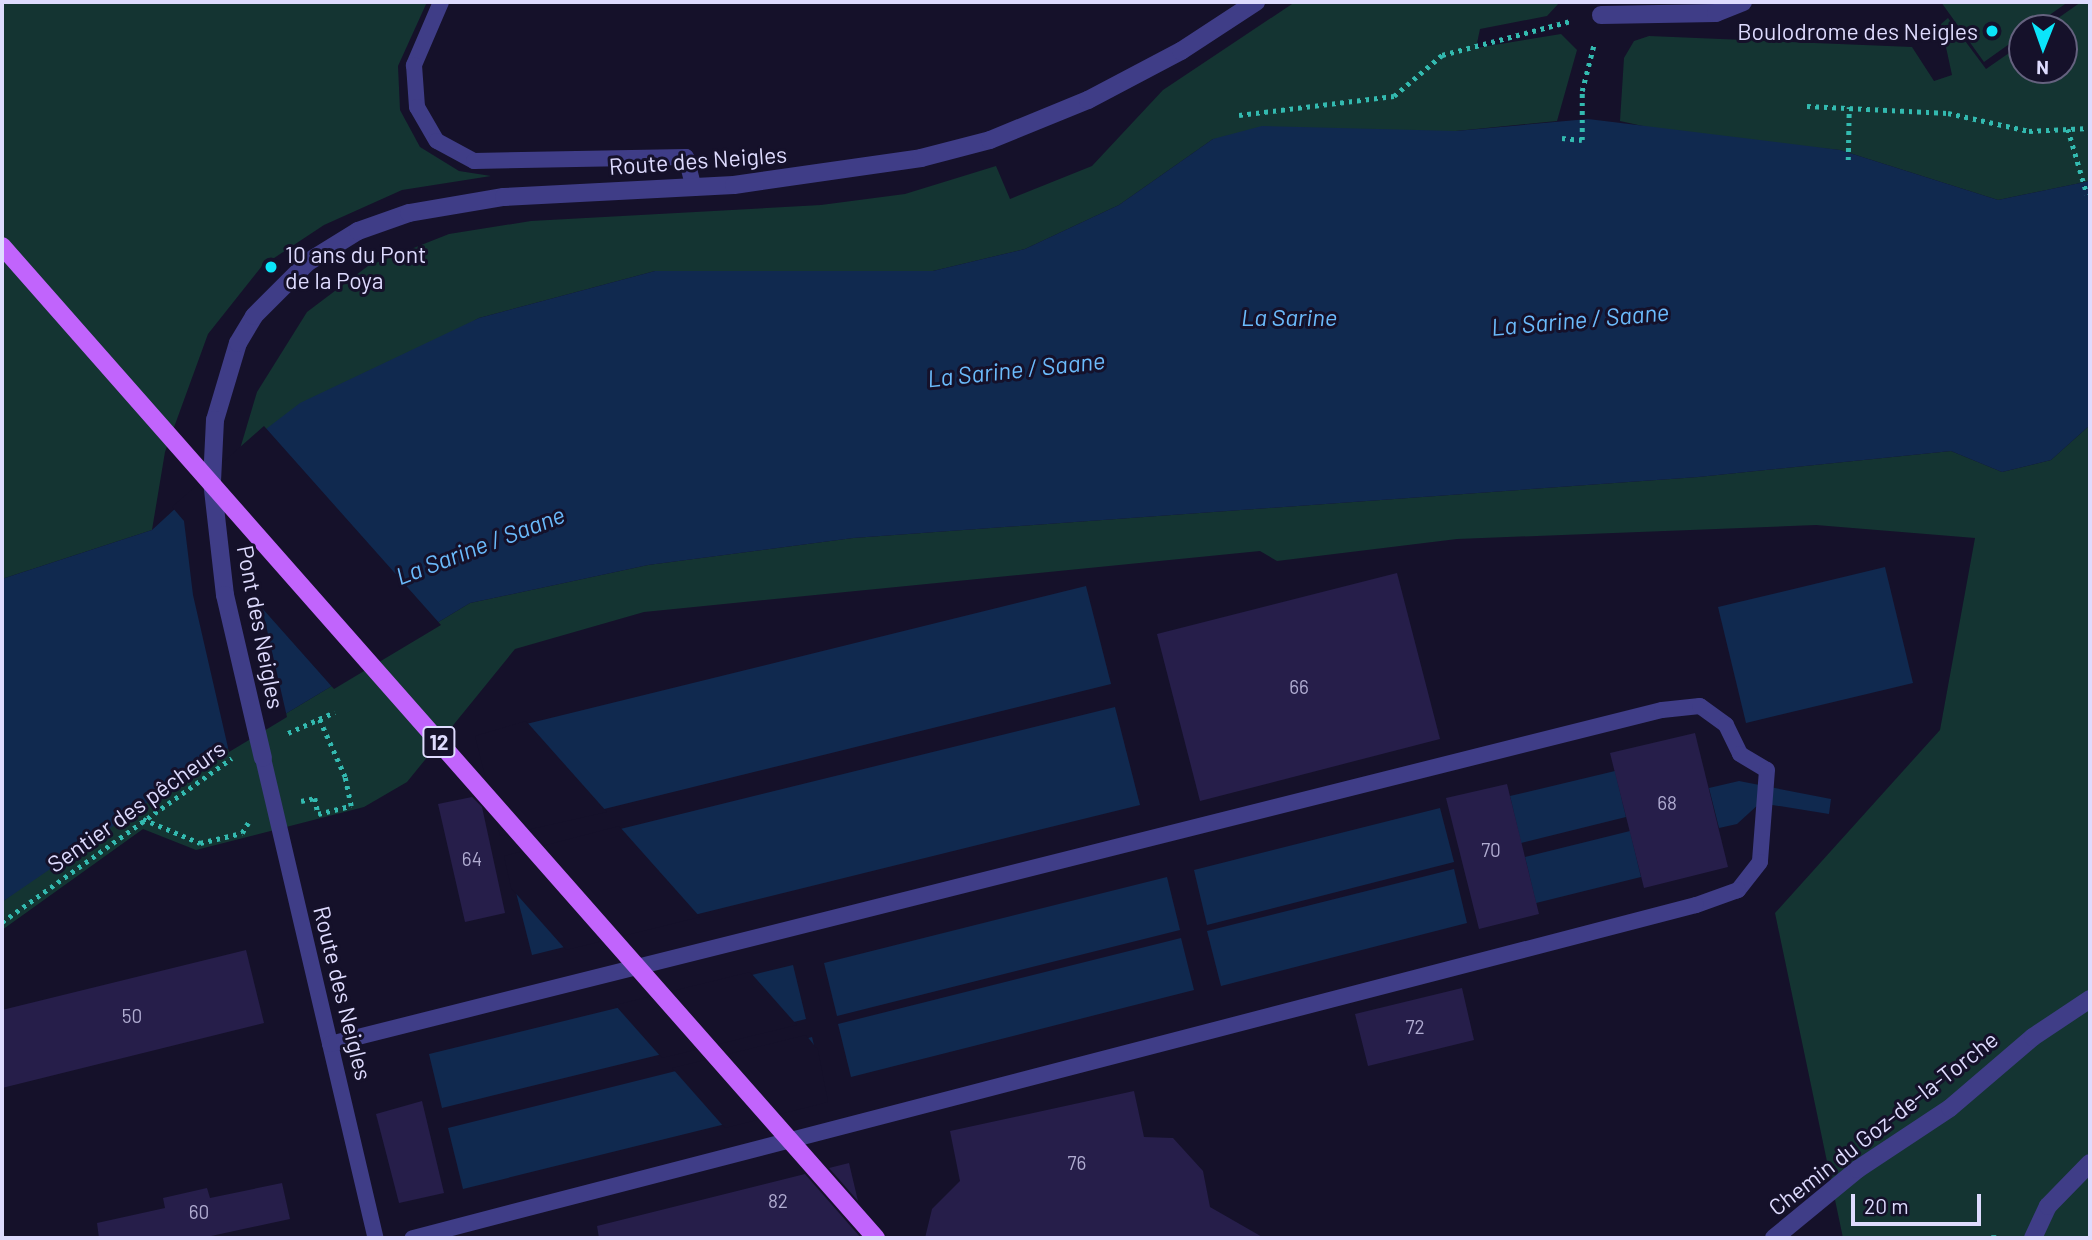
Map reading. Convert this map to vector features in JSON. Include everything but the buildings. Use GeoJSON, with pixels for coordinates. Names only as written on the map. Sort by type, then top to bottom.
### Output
{"type":"FeatureCollection","features":[{"type":"Feature","properties":{"kind":"main road","name":"12"},"geometry":{"type":"LineString","coordinates":[[2,246],[876,1238]]}},
{"type":"Feature","properties":{"kind":"street","name":"Route des Neigles"},"geometry":{"type":"LineString","coordinates":[[215,420],[238,344],[254,316],[308,262],[358,231],[409,213],[504,197],[694,187],[848,171],[990,140],[1088,100],[1181,51],[1256,2]]}},
{"type":"Feature","properties":{"kind":"street"},"geometry":{"type":"LineString","coordinates":[[1601,15],[1716,13],[1742,2]]}},
{"type":"Feature","properties":{"kind":"street","name":"Pont des Neigles"},"geometry":{"type":"LineString","coordinates":[[215,420],[212,481],[225,594],[263,758]]}},
{"type":"Feature","properties":{"kind":"street","name":"Chemin du Goz-de-la-Torche"},"geometry":{"type":"LineString","coordinates":[[1774,1238],[1858,1169],[1950,1108],[2033,1037],[2090,999]]}},
{"type":"Feature","properties":{"kind":"street"},"geometry":{"type":"LineString","coordinates":[[2033,1238],[2048,1206],[2090,1163]]}},
{"type":"Feature","properties":{"kind":"lane"},"geometry":{"type":"LineString","coordinates":[[441,2],[414,65],[416,107],[437,141],[474,161],[686,157],[694,187]]}},
{"type":"Feature","properties":{"kind":"lane"},"geometry":{"type":"LineString","coordinates":[[330,1044],[1662,710],[1700,706],[1726,724],[1740,754],[1768,770],[1760,862],[1738,890],[1717,898],[413,1238]]}},
{"type":"Feature","properties":{"kind":"lane","name":"Route des Neigles"},"geometry":{"type":"LineString","coordinates":[[263,758],[376,1238]]}},
{"type":"Feature","properties":{"kind":"path"},"geometry":{"type":"LineString","coordinates":[[1239,115],[1394,96],[1442,55],[1601,15],[1582,91],[1582,140],[1562,138]]}},
{"type":"Feature","properties":{"kind":"path"},"geometry":{"type":"LineString","coordinates":[[1807,106],[1948,113],[2029,131],[2090,128]]}},
{"type":"Feature","properties":{"kind":"path"},"geometry":{"type":"LineString","coordinates":[[1848,160],[1849,107]]}},
{"type":"Feature","properties":{"kind":"path"},"geometry":{"type":"LineString","coordinates":[[2068,129],[2087,194]]}},
{"type":"Feature","properties":{"kind":"path"},"geometry":{"type":"LineString","coordinates":[[284,735],[335,712]]}},
{"type":"Feature","properties":{"kind":"path"},"geometry":{"type":"LineString","coordinates":[[318,814],[351,806],[345,777],[319,719]]}},
{"type":"Feature","properties":{"kind":"path","name":"Sentier des pêcheurs"},"geometry":{"type":"LineString","coordinates":[[2,922],[143,819],[238,755]]}},
{"type":"Feature","properties":{"kind":"path"},"geometry":{"type":"LineString","coordinates":[[143,819],[200,843],[242,833],[254,813],[275,808]]}},
{"type":"Feature","properties":{"kind":"green space"},"geometry":{"type":"Polygon","coordinates":[[[2,2],[427,2],[398,66],[400,110],[420,147],[459,171],[491,176],[402,190],[324,225],[262,266],[208,334],[165,452],[152,530],[2,579],[2,2]]]}},
{"type":"Feature","properties":{"kind":"green space"},"geometry":{"type":"Polygon","coordinates":[[[1295,2],[1560,2],[1547,16],[1480,29],[1476,48],[1561,34],[1577,50],[1557,121],[1456,131],[1213,139],[1119,205],[1025,249],[933,271],[655,271],[479,318],[240,449],[257,392],[307,312],[368,266],[449,234],[531,221],[821,205],[905,194],[996,166],[1010,199],[1092,166],[1163,90],[1295,2]]]}},
{"type":"Feature","properties":{"kind":"green space","name":"Boulodrome des Neigles"},"geometry":{"type":"Polygon","coordinates":[[[1941,2],[2068,2],[2051,14],[2008,14],[2008,45],[1984,62],[1941,2]]]}},
{"type":"Feature","properties":{"kind":"green space"},"geometry":{"type":"Polygon","coordinates":[[[2081,2],[2090,2],[2090,181],[1998,200],[1840,150],[1679,134],[1620,121],[1624,58],[1634,41],[1649,36],[1912,47],[1934,81],[1952,75],[1941,24],[1948,18],[1986,69],[2008,54],[2008,84],[2078,84],[2078,14],[2064,14],[2081,2]]]}},
{"type":"Feature","properties":{"kind":"green space"},"geometry":{"type":"Polygon","coordinates":[[[2090,425],[2090,1238],[1843,1238],[1775,913],[1940,730],[1975,538],[1816,525],[1457,539],[1277,561],[1260,551],[644,612],[515,649],[407,782],[364,807],[196,850],[143,829],[2,930],[2,902],[37,876],[217,755],[470,603],[648,565],[853,538],[1698,477],[1951,451],[2002,472],[2051,460],[2090,425]]]}},
{"type":"Feature","properties":{"kind":"water","name":"La Sarine"},"geometry":{"type":"Polygon","coordinates":[[[1588,119],[1840,150],[1998,200],[2090,181],[2090,425],[2051,460],[2002,472],[1951,451],[1698,477],[853,538],[648,565],[470,603],[217,755],[2,902],[2,579],[152,530],[240,449],[300,403],[479,318],[655,271],[933,271],[1025,249],[1119,205],[1213,139],[1262,126],[1456,131],[1588,119]]]}},
{"type":"Feature","properties":{"kind":"water"},"geometry":{"type":"Polygon","coordinates":[[[1885,567],[1913,683],[1746,723],[1718,607],[1885,567]]]}},
{"type":"Feature","properties":{"kind":"water"},"geometry":{"type":"Polygon","coordinates":[[[1086,586],[1111,684],[503,834],[478,736],[1086,586]]]}},
{"type":"Feature","properties":{"kind":"water"},"geometry":{"type":"Polygon","coordinates":[[[1115,707],[1140,805],[532,955],[507,857],[1115,707]]]}},
{"type":"Feature","properties":{"kind":"water"},"geometry":{"type":"Polygon","coordinates":[[[1615,771],[1626,817],[1521,843],[1510,796],[1615,771]]]}},
{"type":"Feature","properties":{"kind":"water"},"geometry":{"type":"Polygon","coordinates":[[[1739,781],[1831,799],[1829,814],[1760,803],[1737,824],[1719,828],[1709,788],[1739,781]]]}},
{"type":"Feature","properties":{"kind":"water"},"geometry":{"type":"Polygon","coordinates":[[[1440,808],[1454,862],[1207,925],[1194,870],[1440,808]]]}},
{"type":"Feature","properties":{"kind":"water"},"geometry":{"type":"Polygon","coordinates":[[[1630,831],[1641,877],[1536,903],[1525,857],[1630,831]]]}},
{"type":"Feature","properties":{"kind":"water"},"geometry":{"type":"Polygon","coordinates":[[[1454,869],[1467,923],[1221,986],[1207,931],[1454,869]]]}},
{"type":"Feature","properties":{"kind":"water"},"geometry":{"type":"Polygon","coordinates":[[[1167,877],[1180,930],[837,1016],[824,963],[1167,877]]]}},
{"type":"Feature","properties":{"kind":"water"},"geometry":{"type":"Polygon","coordinates":[[[1181,938],[1194,990],[851,1077],[838,1024],[1181,938]]]}},
{"type":"Feature","properties":{"kind":"water"},"geometry":{"type":"Polygon","coordinates":[[[793,965],[806,1019],[442,1108],[429,1054],[793,965]]]}},
{"type":"Feature","properties":{"kind":"water"},"geometry":{"type":"Polygon","coordinates":[[[812,1037],[827,1099],[463,1189],[448,1128],[812,1037]]]}},
{"type":"Feature","properties":{"kind":"pier"},"geometry":{"type":"Polygon","coordinates":[[[264,426],[441,625],[334,689],[262,608],[287,717],[229,752],[193,595],[184,521],[172,507],[264,426]]]}},
{"type":"Feature","properties":{"kind":"pier"},"geometry":{"type":"Polygon","coordinates":[[[526,721],[607,812],[500,836],[475,736],[526,721]]]}},
{"type":"Feature","properties":{"kind":"pier"},"geometry":{"type":"Polygon","coordinates":[[[619,826],[700,917],[566,950],[511,888],[504,856],[619,826]]]}},
{"type":"Feature","properties":{"kind":"pier"},"geometry":{"type":"Polygon","coordinates":[[[750,972],[797,1025],[662,1058],[615,1005],[750,972]]]}},
{"type":"Feature","properties":{"kind":"pier"},"geometry":{"type":"Polygon","coordinates":[[[806,1035],[818,1050],[828,1102],[725,1128],[672,1068],[806,1035]]]}},
{"type":"Feature","properties":{"kind":"place","name":"Boulodrome des Neigles"},"geometry":{"type":"Point","coordinates":[1992,31]}},
{"type":"Feature","properties":{"kind":"place","name":"10 ans du Pont de la Poya"},"geometry":{"type":"Point","coordinates":[271,267]}},
{"type":"Feature","properties":{"kind":"water label","name":"La Sarine / Saane"},"geometry":{"type":"Point","coordinates":[1580,319]}},
{"type":"Feature","properties":{"kind":"water label","name":"La Sarine / Saane"},"geometry":{"type":"Point","coordinates":[1016,369]}},
{"type":"Feature","properties":{"kind":"water label","name":"La Sarine / Saane"},"geometry":{"type":"Point","coordinates":[480,545]}}]}
